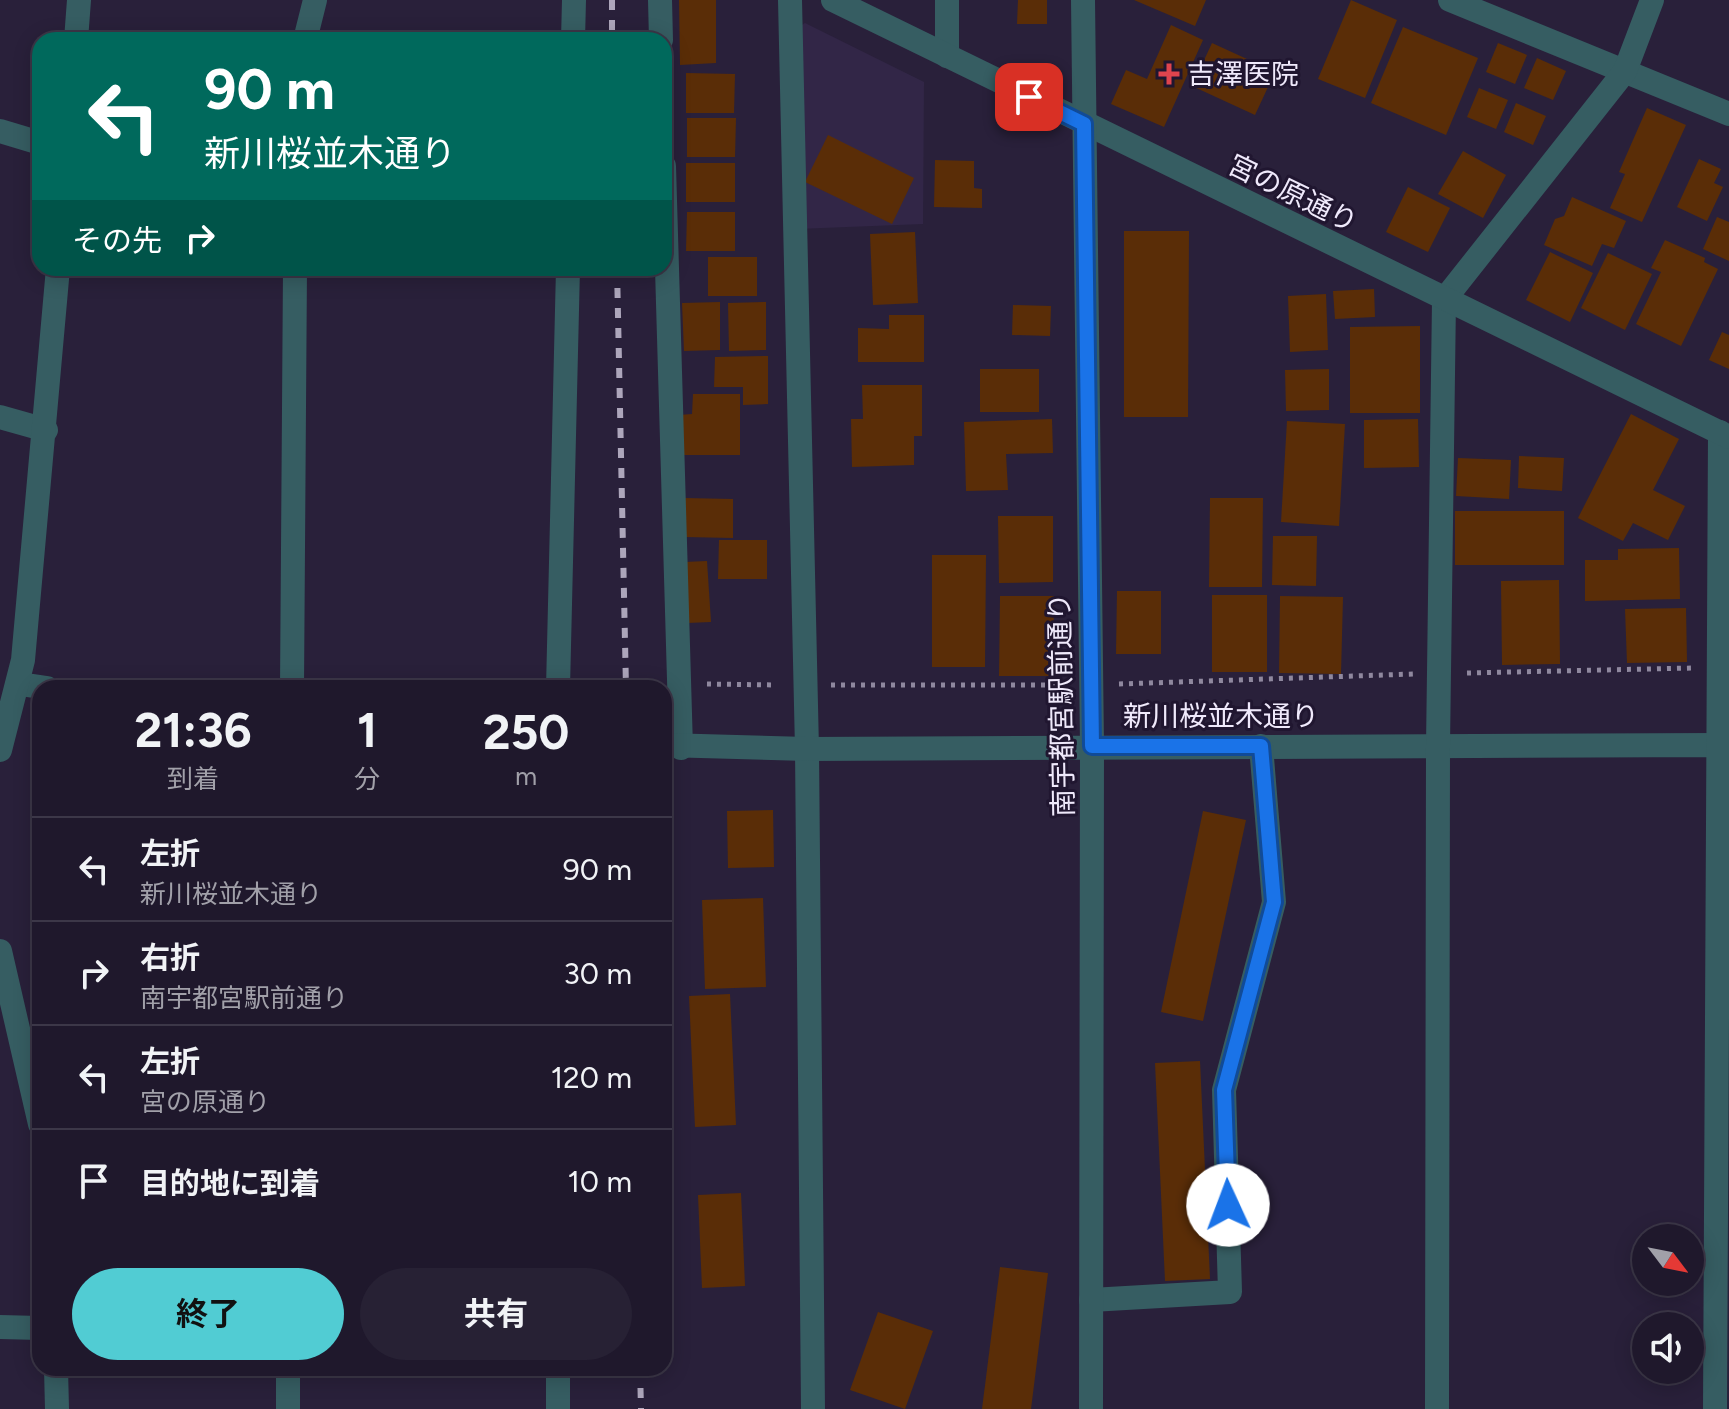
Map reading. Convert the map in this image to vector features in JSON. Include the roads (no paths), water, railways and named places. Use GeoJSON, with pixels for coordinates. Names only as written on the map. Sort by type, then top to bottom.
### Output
{"type":"FeatureCollection","features":[{"type":"Feature","properties":{"kind":"street"},"geometry":{"type":"LineString","coordinates":[[77,32],[79,0]]}},
{"type":"Feature","properties":{"kind":"street"},"geometry":{"type":"LineString","coordinates":[[307,32],[315,0]]}},
{"type":"Feature","properties":{"kind":"street"},"geometry":{"type":"LineString","coordinates":[[573,32],[574,0]]}},
{"type":"Feature","properties":{"kind":"street"},"geometry":{"type":"LineString","coordinates":[[660,0],[661,32]]}},
{"type":"Feature","properties":{"kind":"street"},"geometry":{"type":"LineString","coordinates":[[790,0],[807,749],[813,1409]]}},
{"type":"Feature","properties":{"kind":"street","name":"宮の原通り"},"geometry":{"type":"LineString","coordinates":[[833,0],[1724,435]]}},
{"type":"Feature","properties":{"kind":"street"},"geometry":{"type":"LineString","coordinates":[[947,0],[947,56]]}},
{"type":"Feature","properties":{"kind":"street","name":"南宇都宮駅前通り"},"geometry":{"type":"LineString","coordinates":[[1083,0],[1092,746],[1091,1409]]}},
{"type":"Feature","properties":{"kind":"street"},"geometry":{"type":"LineString","coordinates":[[1450,0],[1729,114]]}},
{"type":"Feature","properties":{"kind":"street"},"geometry":{"type":"LineString","coordinates":[[1437,1409],[1438,746],[1444,300],[1625,71],[1652,0]]}},
{"type":"Feature","properties":{"kind":"street"},"geometry":{"type":"LineString","coordinates":[[0,131],[32,141]]}},
{"type":"Feature","properties":{"kind":"street"},"geometry":{"type":"LineString","coordinates":[[0,750],[46,430],[57,276]]}},
{"type":"Feature","properties":{"kind":"street"},"geometry":{"type":"LineString","coordinates":[[292,680],[295,276]]}},
{"type":"Feature","properties":{"kind":"street"},"geometry":{"type":"LineString","coordinates":[[558,680],[568,276]]}},
{"type":"Feature","properties":{"kind":"street"},"geometry":{"type":"LineString","coordinates":[[667,276],[678,684],[672,746]]}},
{"type":"Feature","properties":{"kind":"street"},"geometry":{"type":"LineString","coordinates":[[0,417],[46,430]]}},
{"type":"Feature","properties":{"kind":"street"},"geometry":{"type":"LineString","coordinates":[[1715,1409],[1724,748],[1718,667],[1724,435]]}},
{"type":"Feature","properties":{"kind":"street"},"geometry":{"type":"LineString","coordinates":[[14,667],[34,680]]}},
{"type":"Feature","properties":{"kind":"street","name":"新川桜並木通り"},"geometry":{"type":"LineString","coordinates":[[672,746],[807,749],[1092,746],[1724,748]]}},
{"type":"Feature","properties":{"kind":"street"},"geometry":{"type":"LineString","coordinates":[[1091,1300],[1230,1292],[1224,1090],[1274,902],[1261,746]]}},
{"type":"Feature","properties":{"kind":"street"},"geometry":{"type":"LineString","coordinates":[[2,963],[32,1090]]}},
{"type":"Feature","properties":{"kind":"street"},"geometry":{"type":"LineString","coordinates":[[0,1327],[32,1328]]}},
{"type":"Feature","properties":{"kind":"street"},"geometry":{"type":"LineString","coordinates":[[56,1376],[57,1409]]}},
{"type":"Feature","properties":{"kind":"street"},"geometry":{"type":"LineString","coordinates":[[288,1376],[288,1409]]}},
{"type":"Feature","properties":{"kind":"street"},"geometry":{"type":"LineString","coordinates":[[558,1376],[558,1409]]}},
{"type":"Feature","properties":{"kind":"railway"},"geometry":{"type":"LineString","coordinates":[[612,0],[612,32]]}},
{"type":"Feature","properties":{"kind":"railway"},"geometry":{"type":"LineString","coordinates":[[617,276],[626,680]]}},
{"type":"Feature","properties":{"kind":"railway"},"geometry":{"type":"LineString","coordinates":[[640,1376],[641,1409]]}},
{"type":"Feature","properties":{"kind":"place","name":"吉澤医院"},"geometry":{"type":"Point","coordinates":[1169,74]}}]}
